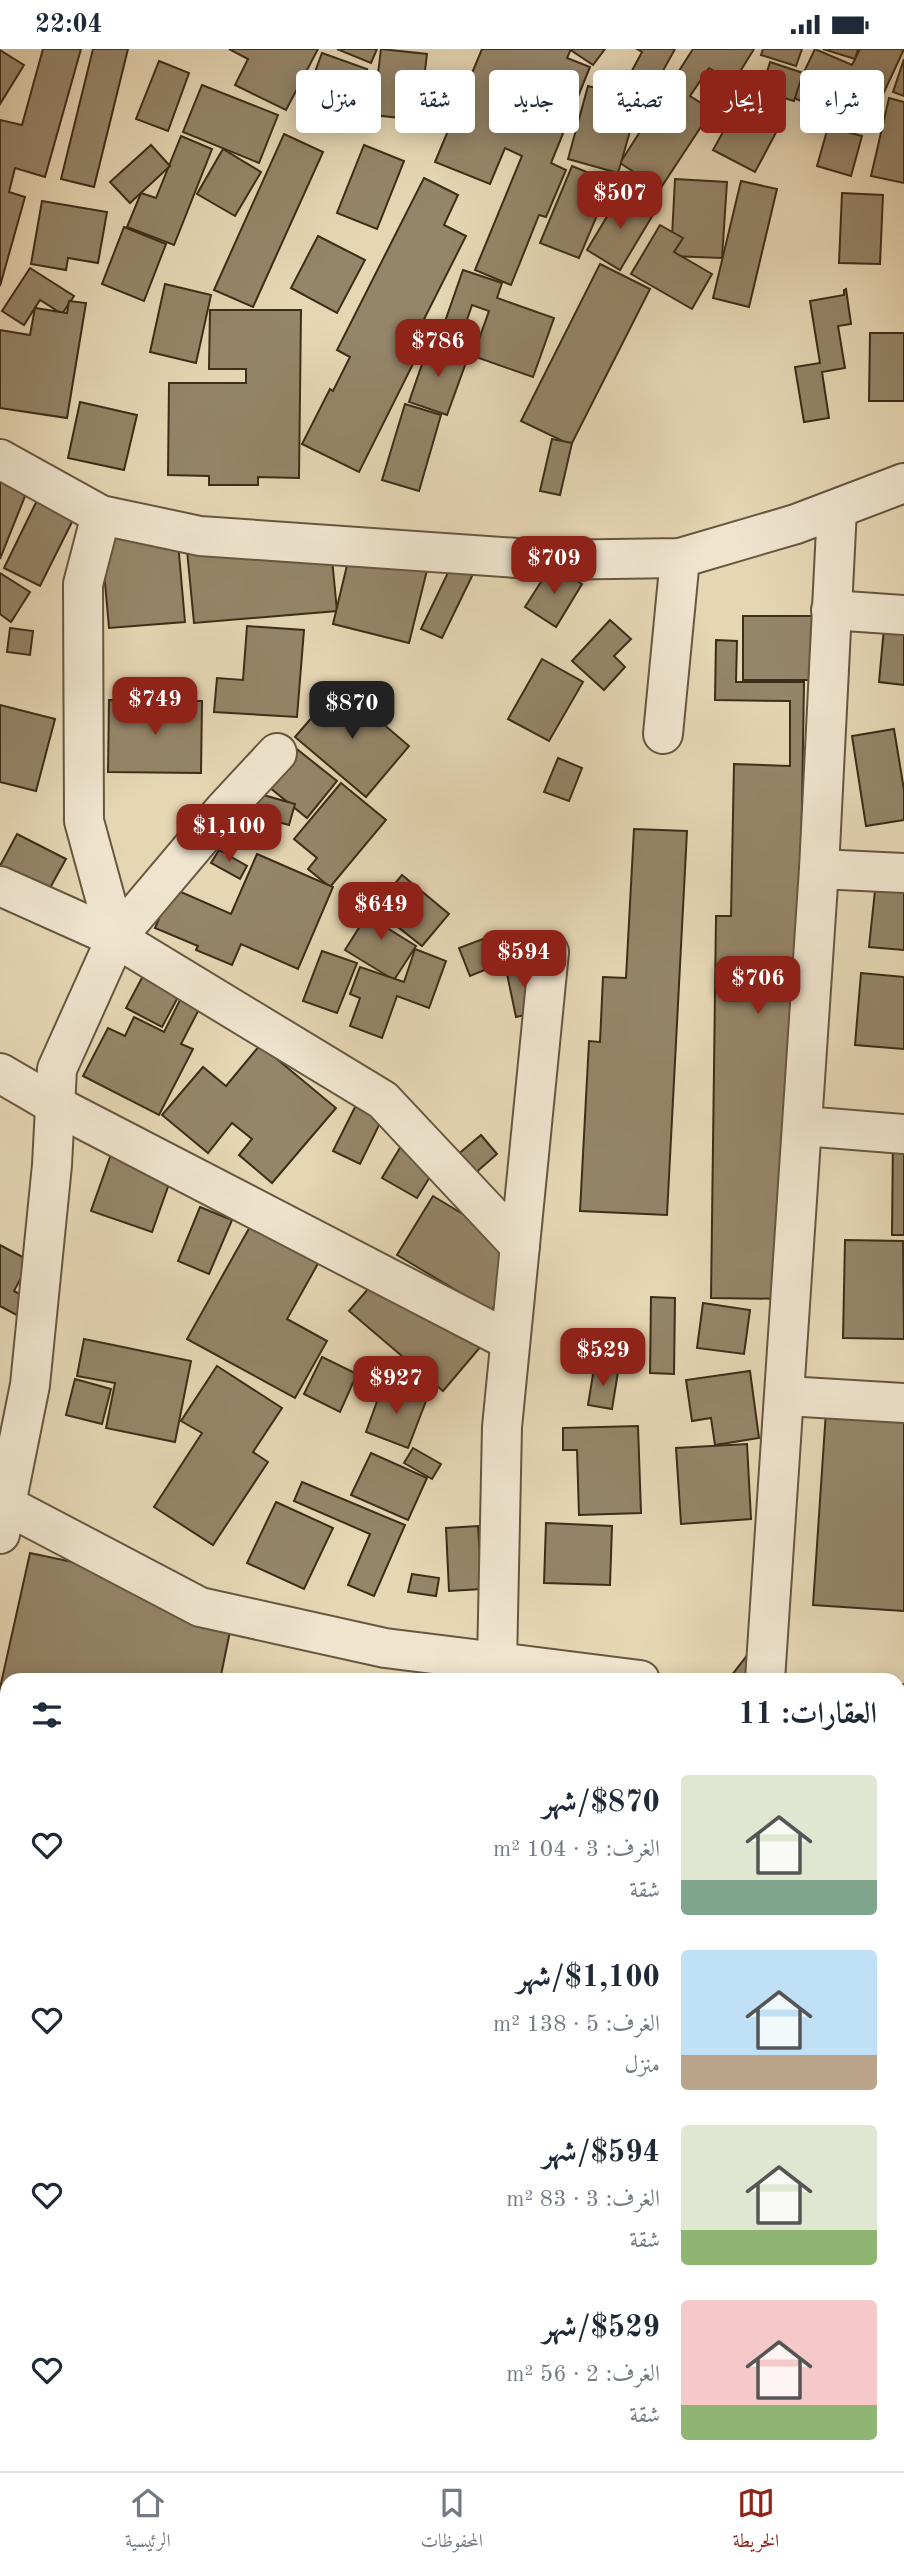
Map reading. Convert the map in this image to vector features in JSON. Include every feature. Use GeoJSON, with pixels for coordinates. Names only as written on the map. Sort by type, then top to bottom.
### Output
{"type":"FeatureCollection","features":[{"type":"Feature","properties":{"kind":"street"},"geometry":{"type":"LineString","coordinates":[[0,459],[101,515],[200,536],[546,560],[680,558],[837,509],[904,483]]}},
{"type":"Feature","properties":{"kind":"street"},"geometry":{"type":"LineString","coordinates":[[766,1673],[819,869],[837,509]]}},
{"type":"Feature","properties":{"kind":"street"},"geometry":{"type":"LineString","coordinates":[[101,515],[83,584],[83,821],[116,938]]}},
{"type":"Feature","properties":{"kind":"street"},"geometry":{"type":"LineString","coordinates":[[663,734],[680,558]]}},
{"type":"Feature","properties":{"kind":"street"},"geometry":{"type":"LineString","coordinates":[[831,610],[904,615]]}},
{"type":"Feature","properties":{"kind":"street"},"geometry":{"type":"LineString","coordinates":[[277,753],[224,810],[116,938],[57,1069],[51,1178],[15,1384],[3,1520],[200,1607],[381,1664],[497,1663],[573,1673]]}},
{"type":"Feature","properties":{"kind":"street"},"geometry":{"type":"LineString","coordinates":[[819,869],[904,873]]}},
{"type":"Feature","properties":{"kind":"street"},"geometry":{"type":"LineString","coordinates":[[0,886],[116,938],[383,1100],[520,1246]]}},
{"type":"Feature","properties":{"kind":"street"},"geometry":{"type":"LineString","coordinates":[[497,1663],[502,1427],[549,952]]}},
{"type":"Feature","properties":{"kind":"street"},"geometry":{"type":"LineString","coordinates":[[0,1073],[55,1105],[510,1341]]}},
{"type":"Feature","properties":{"kind":"street"},"geometry":{"type":"LineString","coordinates":[[803,1126],[904,1134]]}},
{"type":"Feature","properties":{"kind":"street"},"geometry":{"type":"LineString","coordinates":[[786,1396],[904,1403]]}},
{"type":"Feature","properties":{"kind":"building"},"geometry":{"type":"Polygon","coordinates":[[[43,49],[81,49],[45,177],[15,168],[9,192],[25,197],[0,286],[0,120],[22,125],[43,49]]]}},
{"type":"Feature","properties":{"kind":"building"},"geometry":{"type":"Polygon","coordinates":[[[93,49],[128,49],[94,187],[61,179],[93,49]]]}},
{"type":"Feature","properties":{"kind":"building"},"geometry":{"type":"Polygon","coordinates":[[[229,49],[318,49],[307,70],[296,70],[296,91],[286,110],[235,85],[248,59],[229,49]]]}},
{"type":"Feature","properties":{"kind":"building"},"geometry":{"type":"Polygon","coordinates":[[[337,49],[377,49],[371,63],[337,49]]]}},
{"type":"Feature","properties":{"kind":"building"},"geometry":{"type":"Polygon","coordinates":[[[381,49],[427,54],[425,70],[395,70],[395,117],[381,116],[381,70],[378,70],[381,49]]]}},
{"type":"Feature","properties":{"kind":"building"},"geometry":{"type":"Polygon","coordinates":[[[482,49],[571,49],[567,58],[590,67],[579,94],[579,70],[489,70],[489,133],[563,133],[551,163],[566,170],[546,217],[539,215],[511,285],[475,270],[522,156],[505,148],[490,184],[435,162],[447,133],[475,133],[473,70],[482,49]]]}},
{"type":"Feature","properties":{"kind":"building"},"geometry":{"type":"Polygon","coordinates":[[[569,49],[605,49],[593,65],[569,49]]]}},
{"type":"Feature","properties":{"kind":"building"},"geometry":{"type":"Polygon","coordinates":[[[637,49],[675,49],[663,70],[632,70],[642,52],[637,49]]]}},
{"type":"Feature","properties":{"kind":"building"},"geometry":{"type":"Polygon","coordinates":[[[693,49],[754,49],[741,70],[700,70],[700,81],[690,96],[700,102],[700,128],[660,189],[620,163],[639,133],[686,133],[686,70],[680,70],[693,49]]]}},
{"type":"Feature","properties":{"kind":"building"},"geometry":{"type":"Polygon","coordinates":[[[763,49],[802,49],[796,66],[761,55],[763,49]]]}},
{"type":"Feature","properties":{"kind":"building"},"geometry":{"type":"Polygon","coordinates":[[[815,49],[852,65],[860,49],[904,49],[884,92],[884,70],[805,70],[815,49]]]}},
{"type":"Feature","properties":{"kind":"building"},"geometry":{"type":"Polygon","coordinates":[[[823,49],[858,49],[855,59],[823,49]]]}},
{"type":"Feature","properties":{"kind":"building"},"geometry":{"type":"Polygon","coordinates":[[[0,50],[24,65],[0,104],[0,50]]]}},
{"type":"Feature","properties":{"kind":"building"},"geometry":{"type":"Polygon","coordinates":[[[322,53],[367,69],[367,70],[316,70],[322,53]]]}},
{"type":"Feature","properties":{"kind":"building"},"geometry":{"type":"Polygon","coordinates":[[[904,59],[904,96],[893,92],[904,59]]]}},
{"type":"Feature","properties":{"kind":"building"},"geometry":{"type":"Polygon","coordinates":[[[159,61],[189,73],[168,131],[136,119],[159,61]]]}},
{"type":"Feature","properties":{"kind":"building"},"geometry":{"type":"Polygon","coordinates":[[[770,62],[800,72],[794,101],[786,99],[786,70],[768,70],[770,62]]]}},
{"type":"Feature","properties":{"kind":"building"},"geometry":{"type":"Polygon","coordinates":[[[800,80],[800,101],[792,97],[800,80]]]}},
{"type":"Feature","properties":{"kind":"building"},"geometry":{"type":"Polygon","coordinates":[[[202,85],[278,115],[259,163],[183,132],[202,85]]]}},
{"type":"Feature","properties":{"kind":"building"},"geometry":{"type":"Polygon","coordinates":[[[588,86],[593,87],[593,133],[630,133],[618,173],[568,159],[575,133],[579,133],[579,119],[588,86]]]}},
{"type":"Feature","properties":{"kind":"building"},"geometry":{"type":"Polygon","coordinates":[[[889,98],[904,102],[904,183],[871,176],[881,133],[884,133],[889,98]]]}},
{"type":"Feature","properties":{"kind":"building"},"geometry":{"type":"Polygon","coordinates":[[[722,133],[776,133],[755,172],[713,150],[722,133]]]}},
{"type":"Feature","properties":{"kind":"building"},"geometry":{"type":"Polygon","coordinates":[[[826,133],[862,136],[851,176],[817,166],[826,133]]]}},
{"type":"Feature","properties":{"kind":"building"},"geometry":{"type":"Polygon","coordinates":[[[284,134],[323,152],[253,307],[214,290],[284,134]]]}},
{"type":"Feature","properties":{"kind":"building"},"geometry":{"type":"Polygon","coordinates":[[[181,136],[212,149],[174,245],[127,227],[141,193],[156,198],[181,136]]]}},
{"type":"Feature","properties":{"kind":"building"},"geometry":{"type":"Polygon","coordinates":[[[151,145],[170,166],[130,203],[110,182],[151,145]]]}},
{"type":"Feature","properties":{"kind":"building"},"geometry":{"type":"Polygon","coordinates":[[[364,145],[404,161],[377,229],[337,213],[364,145]]]}},
{"type":"Feature","properties":{"kind":"building"},"geometry":{"type":"Polygon","coordinates":[[[223,149],[261,172],[235,216],[197,194],[223,149]]]}},
{"type":"Feature","properties":{"kind":"building"},"geometry":{"type":"Polygon","coordinates":[[[572,166],[611,182],[579,258],[540,243],[572,166]]]}},
{"type":"Feature","properties":{"kind":"building"},"geometry":{"type":"Polygon","coordinates":[[[424,178],[458,195],[444,225],[466,236],[415,337],[424,342],[359,472],[302,444],[350,357],[337,350],[424,178]]]}},
{"type":"Feature","properties":{"kind":"building"},"geometry":{"type":"Polygon","coordinates":[[[675,179],[727,182],[722,258],[671,256],[675,179]]]}},
{"type":"Feature","properties":{"kind":"building"},"geometry":{"type":"Polygon","coordinates":[[[741,181],[777,189],[749,307],[713,298],[741,181]]]}},
{"type":"Feature","properties":{"kind":"building"},"geometry":{"type":"Polygon","coordinates":[[[621,193],[654,213],[620,270],[587,250],[621,193]]]}},
{"type":"Feature","properties":{"kind":"building"},"geometry":{"type":"Polygon","coordinates":[[[842,193],[883,195],[880,264],[839,263],[842,193]]]}},
{"type":"Feature","properties":{"kind":"building"},"geometry":{"type":"Polygon","coordinates":[[[42,201],[107,212],[98,263],[68,258],[66,270],[31,264],[42,201]]]}},
{"type":"Feature","properties":{"kind":"building"},"geometry":{"type":"Polygon","coordinates":[[[660,225],[683,238],[674,252],[712,274],[692,309],[631,274],[660,225]]]}},
{"type":"Feature","properties":{"kind":"building"},"geometry":{"type":"Polygon","coordinates":[[[124,227],[166,244],[144,301],[102,284],[124,227]]]}},
{"type":"Feature","properties":{"kind":"building"},"geometry":{"type":"Polygon","coordinates":[[[318,236],[365,260],[337,313],[291,288],[318,236]]]}},
{"type":"Feature","properties":{"kind":"building"},"geometry":{"type":"Polygon","coordinates":[[[600,264],[650,289],[571,445],[521,421],[600,264]]]}},
{"type":"Feature","properties":{"kind":"building"},"geometry":{"type":"Polygon","coordinates":[[[30,268],[74,296],[62,314],[40,300],[24,325],[2,311],[30,268]]]}},
{"type":"Feature","properties":{"kind":"building"},"geometry":{"type":"Polygon","coordinates":[[[463,270],[502,283],[497,298],[554,318],[533,377],[473,356],[489,311],[472,305],[460,340],[441,333],[463,270]]]}},
{"type":"Feature","properties":{"kind":"building"},"geometry":{"type":"Polygon","coordinates":[[[165,284],[211,295],[196,363],[150,352],[165,284]]]}},
{"type":"Feature","properties":{"kind":"building"},"geometry":{"type":"Polygon","coordinates":[[[846,289],[851,324],[838,326],[845,368],[822,372],[829,418],[804,422],[795,367],[820,363],[810,301],[844,295],[846,289]]]}},
{"type":"Feature","properties":{"kind":"building"},"geometry":{"type":"Polygon","coordinates":[[[69,301],[86,303],[67,418],[0,408],[0,330],[30,335],[35,308],[67,313],[69,301]]]}},
{"type":"Feature","properties":{"kind":"building"},"geometry":{"type":"Polygon","coordinates":[[[210,310],[301,310],[299,478],[258,477],[258,485],[209,485],[209,476],[168,475],[169,383],[246,383],[246,369],[209,369],[210,310]]]}},
{"type":"Feature","properties":{"kind":"building"},"geometry":{"type":"Polygon","coordinates":[[[870,333],[904,333],[904,401],[869,401],[870,333]]]}},
{"type":"Feature","properties":{"kind":"building"},"geometry":{"type":"Polygon","coordinates":[[[429,344],[468,357],[447,415],[409,402],[429,344]]]}},
{"type":"Feature","properties":{"kind":"building"},"geometry":{"type":"Polygon","coordinates":[[[80,402],[137,415],[124,470],[68,458],[80,402]]]}},
{"type":"Feature","properties":{"kind":"building"},"geometry":{"type":"Polygon","coordinates":[[[405,404],[441,415],[419,491],[382,480],[405,404]]]}},
{"type":"Feature","properties":{"kind":"building"},"geometry":{"type":"Polygon","coordinates":[[[552,439],[572,443],[560,495],[540,491],[552,439]]]}},
{"type":"Feature","properties":{"kind":"building"},"geometry":{"type":"Polygon","coordinates":[[[0,463],[33,476],[0,559],[0,463]]]}},
{"type":"Feature","properties":{"kind":"building"},"geometry":{"type":"Polygon","coordinates":[[[44,486],[81,504],[40,586],[4,568],[44,486]]]}},
{"type":"Feature","properties":{"kind":"building"},"geometry":{"type":"Polygon","coordinates":[[[329,527],[337,611],[194,623],[186,540],[329,527]]]}},
{"type":"Feature","properties":{"kind":"building"},"geometry":{"type":"Polygon","coordinates":[[[177,531],[185,622],[109,628],[101,538],[177,531]]]}},
{"type":"Feature","properties":{"kind":"building"},"geometry":{"type":"Polygon","coordinates":[[[354,536],[431,554],[409,643],[333,624],[354,536]]]}},
{"type":"Feature","properties":{"kind":"building"},"geometry":{"type":"Polygon","coordinates":[[[454,560],[475,570],[442,638],[421,629],[454,560]]]}},
{"type":"Feature","properties":{"kind":"building"},"geometry":{"type":"Polygon","coordinates":[[[551,566],[582,584],[556,627],[525,607],[551,566]]]}},
{"type":"Feature","properties":{"kind":"building"},"geometry":{"type":"Polygon","coordinates":[[[0,573],[30,592],[11,622],[0,614],[0,573]]]}},
{"type":"Feature","properties":{"kind":"building"},"geometry":{"type":"Polygon","coordinates":[[[886,606],[904,608],[904,685],[879,682],[886,606]]]}},
{"type":"Feature","properties":{"kind":"building"},"geometry":{"type":"Polygon","coordinates":[[[743,616],[812,616],[812,680],[743,680],[743,616]]]}},
{"type":"Feature","properties":{"kind":"building"},"geometry":{"type":"Polygon","coordinates":[[[610,620],[631,639],[614,656],[625,667],[604,690],[572,661],[610,620]]]}},
{"type":"Feature","properties":{"kind":"building"},"geometry":{"type":"Polygon","coordinates":[[[247,626],[304,630],[297,717],[214,712],[217,678],[243,680],[247,626]]]}},
{"type":"Feature","properties":{"kind":"building"},"geometry":{"type":"Polygon","coordinates":[[[10,628],[33,631],[30,655],[7,652],[10,628]]]}},
{"type":"Feature","properties":{"kind":"building"},"geometry":{"type":"Polygon","coordinates":[[[716,640],[737,641],[736,682],[804,682],[794,1299],[711,1298],[716,916],[731,916],[734,764],[790,766],[790,701],[715,700],[716,640]]]}},
{"type":"Feature","properties":{"kind":"building"},"geometry":{"type":"Polygon","coordinates":[[[542,659],[583,682],[549,741],[508,719],[542,659]]]}},
{"type":"Feature","properties":{"kind":"building"},"geometry":{"type":"Polygon","coordinates":[[[339,686],[409,746],[366,797],[295,737],[339,686]]]}},
{"type":"Feature","properties":{"kind":"building"},"geometry":{"type":"Polygon","coordinates":[[[109,700],[202,701],[201,773],[108,772],[109,700]]]}},
{"type":"Feature","properties":{"kind":"building"},"geometry":{"type":"Polygon","coordinates":[[[0,705],[55,719],[36,791],[0,782],[0,705]]]}},
{"type":"Feature","properties":{"kind":"building"},"geometry":{"type":"Polygon","coordinates":[[[894,729],[904,790],[904,820],[866,826],[852,736],[894,729]]]}},
{"type":"Feature","properties":{"kind":"building"},"geometry":{"type":"Polygon","coordinates":[[[293,746],[337,781],[307,818],[263,782],[293,746]]]}},
{"type":"Feature","properties":{"kind":"building"},"geometry":{"type":"Polygon","coordinates":[[[558,758],[582,768],[569,801],[544,792],[558,758]]]}},
{"type":"Feature","properties":{"kind":"building"},"geometry":{"type":"Polygon","coordinates":[[[341,783],[386,820],[330,887],[308,869],[317,858],[294,839],[341,783]]]}},
{"type":"Feature","properties":{"kind":"building"},"geometry":{"type":"Polygon","coordinates":[[[249,791],[295,804],[289,825],[243,812],[249,791]]]}},
{"type":"Feature","properties":{"kind":"building"},"geometry":{"type":"Polygon","coordinates":[[[634,829],[687,831],[667,1215],[580,1211],[589,1041],[600,1042],[603,977],[626,978],[634,829]]]}},
{"type":"Feature","properties":{"kind":"building"},"geometry":{"type":"Polygon","coordinates":[[[17,834],[66,859],[45,897],[0,873],[0,866],[17,834]]]}},
{"type":"Feature","properties":{"kind":"building"},"geometry":{"type":"Polygon","coordinates":[[[219,850],[247,866],[240,879],[211,863],[219,850]]]}},
{"type":"Feature","properties":{"kind":"building"},"geometry":{"type":"Polygon","coordinates":[[[257,854],[333,887],[298,969],[241,944],[232,965],[196,950],[198,946],[155,928],[172,888],[231,914],[257,854]]]}},
{"type":"Feature","properties":{"kind":"building"},"geometry":{"type":"Polygon","coordinates":[[[878,862],[904,864],[904,950],[869,947],[878,862]]]}},
{"type":"Feature","properties":{"kind":"building"},"geometry":{"type":"Polygon","coordinates":[[[402,875],[449,914],[422,946],[398,927],[410,912],[387,893],[402,875]]]}},
{"type":"Feature","properties":{"kind":"building"},"geometry":{"type":"Polygon","coordinates":[[[379,896],[396,907],[384,926],[416,946],[394,980],[345,950],[379,896]]]}},
{"type":"Feature","properties":{"kind":"building"},"geometry":{"type":"Polygon","coordinates":[[[504,931],[514,958],[470,976],[459,948],[504,931]]]}},
{"type":"Feature","properties":{"kind":"building"},"geometry":{"type":"Polygon","coordinates":[[[415,949],[446,961],[429,1008],[397,996],[382,1038],[350,1026],[360,998],[350,994],[360,967],[404,982],[415,949]]]}},
{"type":"Feature","properties":{"kind":"building"},"geometry":{"type":"Polygon","coordinates":[[[156,951],[192,971],[162,1027],[126,1008],[156,951]]]}},
{"type":"Feature","properties":{"kind":"building"},"geometry":{"type":"Polygon","coordinates":[[[322,951],[357,963],[337,1013],[303,1001],[322,951]]]}},
{"type":"Feature","properties":{"kind":"building"},"geometry":{"type":"Polygon","coordinates":[[[532,963],[542,1011],[516,1017],[506,969],[532,963]]]}},
{"type":"Feature","properties":{"kind":"building"},"geometry":{"type":"Polygon","coordinates":[[[861,973],[904,977],[904,1049],[855,1045],[861,973]]]}},
{"type":"Feature","properties":{"kind":"building"},"geometry":{"type":"Polygon","coordinates":[[[189,982],[208,992],[181,1044],[193,1049],[159,1115],[83,1076],[108,1028],[125,1036],[134,1017],[164,1032],[189,982]]]}},
{"type":"Feature","properties":{"kind":"building"},"geometry":{"type":"Polygon","coordinates":[[[260,1045],[336,1108],[272,1183],[239,1155],[252,1139],[232,1123],[208,1153],[162,1115],[203,1067],[226,1086],[260,1045]]]}},
{"type":"Feature","properties":{"kind":"building"},"geometry":{"type":"Polygon","coordinates":[[[356,1105],[382,1119],[360,1164],[333,1151],[356,1105]]]}},
{"type":"Feature","properties":{"kind":"building"},"geometry":{"type":"Polygon","coordinates":[[[481,1135],[497,1154],[473,1175],[456,1156],[481,1135]]]}},
{"type":"Feature","properties":{"kind":"building"},"geometry":{"type":"Polygon","coordinates":[[[893,1137],[904,1137],[904,1235],[892,1235],[893,1137]]]}},
{"type":"Feature","properties":{"kind":"building"},"geometry":{"type":"Polygon","coordinates":[[[115,1143],[176,1164],[152,1232],[91,1211],[115,1143]]]}},
{"type":"Feature","properties":{"kind":"building"},"geometry":{"type":"Polygon","coordinates":[[[401,1146],[436,1167],[417,1198],[382,1178],[401,1146]]]}},
{"type":"Feature","properties":{"kind":"building"},"geometry":{"type":"Polygon","coordinates":[[[433,1196],[527,1253],[491,1311],[397,1255],[433,1196]]]}},
{"type":"Feature","properties":{"kind":"building"},"geometry":{"type":"Polygon","coordinates":[[[200,1207],[232,1220],[209,1274],[178,1261],[200,1207]]]}},
{"type":"Feature","properties":{"kind":"building"},"geometry":{"type":"Polygon","coordinates":[[[252,1223],[320,1260],[287,1319],[327,1341],[295,1398],[187,1339],[252,1223]]]}},
{"type":"Feature","properties":{"kind":"building"},"geometry":{"type":"Polygon","coordinates":[[[845,1240],[903,1241],[904,1339],[843,1338],[845,1240]]]}},
{"type":"Feature","properties":{"kind":"building"},"geometry":{"type":"Polygon","coordinates":[[[0,1245],[30,1261],[14,1291],[33,1301],[24,1319],[0,1306],[0,1245]]]}},
{"type":"Feature","properties":{"kind":"building"},"geometry":{"type":"Polygon","coordinates":[[[394,1259],[487,1339],[443,1391],[349,1311],[394,1259]]]}},
{"type":"Feature","properties":{"kind":"building"},"geometry":{"type":"Polygon","coordinates":[[[651,1297],[675,1298],[674,1374],[650,1373],[651,1297]]]}},
{"type":"Feature","properties":{"kind":"building"},"geometry":{"type":"Polygon","coordinates":[[[703,1303],[750,1310],[744,1354],[697,1348],[703,1303]]]}},
{"type":"Feature","properties":{"kind":"building"},"geometry":{"type":"Polygon","coordinates":[[[84,1339],[191,1361],[175,1442],[106,1428],[115,1383],[77,1376],[84,1339]]]}},
{"type":"Feature","properties":{"kind":"building"},"geometry":{"type":"Polygon","coordinates":[[[322,1357],[357,1374],[340,1412],[304,1394],[322,1357]]]}},
{"type":"Feature","properties":{"kind":"building"},"geometry":{"type":"Polygon","coordinates":[[[217,1366],[282,1408],[253,1452],[268,1462],[213,1545],[154,1507],[202,1433],[181,1421],[217,1366]]]}},
{"type":"Feature","properties":{"kind":"building"},"geometry":{"type":"Polygon","coordinates":[[[594,1368],[618,1372],[612,1409],[588,1405],[594,1368]]]}},
{"type":"Feature","properties":{"kind":"building"},"geometry":{"type":"Polygon","coordinates":[[[750,1371],[759,1438],[715,1445],[711,1418],[692,1421],[686,1380],[750,1371]]]}},
{"type":"Feature","properties":{"kind":"building"},"geometry":{"type":"Polygon","coordinates":[[[75,1379],[111,1389],[102,1424],[66,1415],[75,1379]]]}},
{"type":"Feature","properties":{"kind":"building"},"geometry":{"type":"Polygon","coordinates":[[[383,1385],[426,1401],[408,1448],[366,1432],[383,1385]]]}},
{"type":"Feature","properties":{"kind":"building"},"geometry":{"type":"Polygon","coordinates":[[[827,1396],[904,1401],[904,1611],[813,1605],[827,1396]]]}},
{"type":"Feature","properties":{"kind":"building"},"geometry":{"type":"Polygon","coordinates":[[[638,1426],[641,1513],[579,1515],[577,1450],[563,1450],[563,1428],[638,1426]]]}},
{"type":"Feature","properties":{"kind":"building"},"geometry":{"type":"Polygon","coordinates":[[[747,1444],[751,1519],[681,1524],[676,1448],[747,1444]]]}},
{"type":"Feature","properties":{"kind":"building"},"geometry":{"type":"Polygon","coordinates":[[[413,1448],[441,1464],[432,1479],[404,1463],[413,1448]]]}},
{"type":"Feature","properties":{"kind":"building"},"geometry":{"type":"Polygon","coordinates":[[[371,1453],[427,1478],[408,1520],[351,1495],[371,1453]]]}},
{"type":"Feature","properties":{"kind":"building"},"geometry":{"type":"Polygon","coordinates":[[[302,1482],[405,1525],[374,1596],[348,1585],[370,1534],[294,1501],[302,1482]]]}},
{"type":"Feature","properties":{"kind":"building"},"geometry":{"type":"Polygon","coordinates":[[[276,1502],[333,1528],[304,1589],[247,1563],[276,1502]]]}},
{"type":"Feature","properties":{"kind":"building"},"geometry":{"type":"Polygon","coordinates":[[[546,1523],[612,1526],[610,1585],[544,1583],[546,1523]]]}},
{"type":"Feature","properties":{"kind":"building"},"geometry":{"type":"Polygon","coordinates":[[[478,1526],[482,1589],[449,1591],[446,1528],[478,1526]]]}},
{"type":"Feature","properties":{"kind":"building"},"geometry":{"type":"Polygon","coordinates":[[[30,1553],[237,1597],[221,1673],[3,1673],[30,1553]]]}},
{"type":"Feature","properties":{"kind":"building"},"geometry":{"type":"Polygon","coordinates":[[[412,1574],[439,1578],[436,1596],[408,1592],[412,1574]]]}},
{"type":"Feature","properties":{"kind":"building"},"geometry":{"type":"Polygon","coordinates":[[[451,1651],[469,1673],[424,1673],[451,1651]]]}},
{"type":"Feature","properties":{"kind":"building"},"geometry":{"type":"Polygon","coordinates":[[[749,1653],[776,1673],[733,1673],[749,1653]]]}}]}
